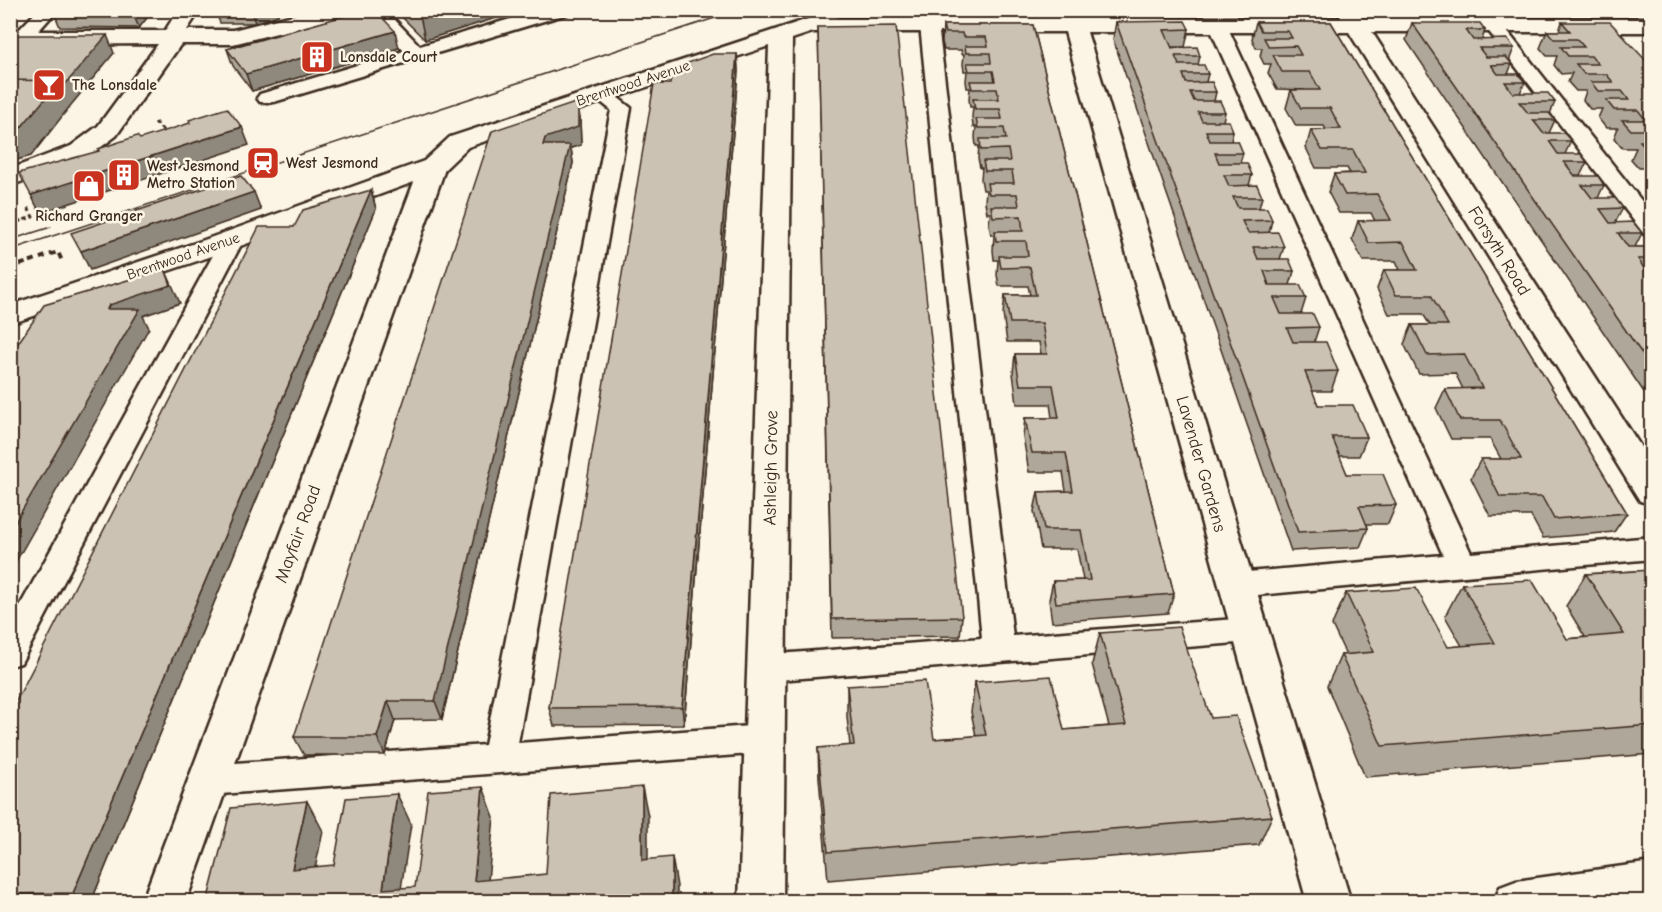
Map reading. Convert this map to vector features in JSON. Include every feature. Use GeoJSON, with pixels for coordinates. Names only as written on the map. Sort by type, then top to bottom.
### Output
{"type":"FeatureCollection","features":[{"type":"Feature","properties":{"kind":"street"},"geometry":{"type":"LineString","coordinates":[[10,178],[80,151],[107,131],[167,50],[171,38],[189,10]]}},
{"type":"Feature","properties":{"kind":"street"},"geometry":{"type":"LineString","coordinates":[[15,42],[243,36],[340,11]]}},
{"type":"Feature","properties":{"kind":"street","name":"Brentwood Avenue"},"geometry":{"type":"LineString","coordinates":[[10,315],[233,239],[433,166],[459,142],[796,30],[929,25],[1218,26],[1410,17],[1493,25],[1627,25],[1648,34]]}},
{"type":"Feature","properties":{"kind":"street","name":"Forsyth Road"},"geometry":{"type":"LineString","coordinates":[[1352,18],[1652,492]]}},
{"type":"Feature","properties":{"kind":"street","name":"Lavender Gardens"},"geometry":{"type":"LineString","coordinates":[[1074,26],[1329,902]]}},
{"type":"Feature","properties":{"kind":"street","name":"Ashleigh Grove"},"geometry":{"type":"LineString","coordinates":[[761,902],[766,668],[796,30]]}},
{"type":"Feature","properties":{"kind":"street","name":"Mayfair Road"},"geometry":{"type":"LineString","coordinates":[[164,902],[433,166]]}},
{"type":"Feature","properties":{"kind":"street"},"geometry":{"type":"LineString","coordinates":[[1516,902],[1652,882]]}},
{"type":"Feature","properties":{"kind":"lane"},"geometry":{"type":"LineString","coordinates":[[15,42],[48,10]]}},
{"type":"Feature","properties":{"kind":"lane"},"geometry":{"type":"LineString","coordinates":[[267,99],[561,10]]}},
{"type":"Feature","properties":{"kind":"lane"},"geometry":{"type":"LineString","coordinates":[[796,30],[840,10]]}},
{"type":"Feature","properties":{"kind":"lane"},"geometry":{"type":"LineString","coordinates":[[389,24],[417,54]]}},
{"type":"Feature","properties":{"kind":"lane"},"geometry":{"type":"LineString","coordinates":[[929,25],[999,650]]}},
{"type":"Feature","properties":{"kind":"lane"},"geometry":{"type":"LineString","coordinates":[[1493,25],[1652,229]]}},
{"type":"Feature","properties":{"kind":"lane"},"geometry":{"type":"LineString","coordinates":[[1218,26],[1462,565]]}},
{"type":"Feature","properties":{"kind":"lane"},"geometry":{"type":"LineString","coordinates":[[499,758],[621,108],[601,94]]}},
{"type":"Feature","properties":{"kind":"lane"},"geometry":{"type":"LineString","coordinates":[[10,654],[233,239]]}},
{"type":"Feature","properties":{"kind":"lane"},"geometry":{"type":"LineString","coordinates":[[1236,585],[1652,548]]}},
{"type":"Feature","properties":{"kind":"lane"},"geometry":{"type":"LineString","coordinates":[[766,668],[1249,630]]}},
{"type":"Feature","properties":{"kind":"lane"},"geometry":{"type":"LineString","coordinates":[[208,780],[764,740]]}},
{"type":"Feature","properties":{"kind":"path"},"geometry":{"type":"LineString","coordinates":[[10,224],[19,221]]}},
{"type":"Feature","properties":{"kind":"path"},"geometry":{"type":"LineString","coordinates":[[10,268],[58,252],[59,255]]}},
{"type":"Feature","properties":{"kind":"shaded area"},"geometry":{"type":"Polygon","coordinates":[[[1321,10],[1325,16],[872,20],[872,11],[1321,10]]]}},
{"type":"Feature","properties":{"kind":"building"},"geometry":{"type":"Polygon","coordinates":[[[62,10],[132,10],[132,11],[62,10]]]}},
{"type":"Feature","properties":{"kind":"building"},"geometry":{"type":"Polygon","coordinates":[[[365,10],[375,10],[395,31],[246,74],[227,49],[365,10]]]}},
{"type":"Feature","properties":{"kind":"building"},"geometry":{"type":"Polygon","coordinates":[[[414,10],[439,10],[420,16],[414,10]]]}},
{"type":"Feature","properties":{"kind":"building"},"geometry":{"type":"Polygon","coordinates":[[[1185,21],[1189,29],[1164,30],[1172,48],[1197,47],[1200,56],[1175,56],[1179,65],[1204,65],[1208,74],[1183,74],[1186,83],[1212,82],[1216,92],[1190,92],[1194,101],[1220,101],[1225,112],[1198,112],[1202,121],[1229,121],[1233,131],[1206,131],[1210,141],[1238,141],[1243,153],[1215,153],[1219,163],[1247,163],[1252,175],[1224,175],[1229,186],[1257,185],[1262,197],[1233,197],[1238,208],[1267,208],[1272,220],[1242,221],[1248,233],[1278,232],[1284,247],[1253,247],[1258,259],[1289,259],[1294,271],[1264,271],[1269,285],[1300,285],[1306,298],[1274,298],[1281,314],[1313,314],[1319,327],[1287,328],[1293,342],[1326,342],[1338,371],[1305,372],[1318,405],[1353,405],[1367,437],[1332,437],[1347,474],[1383,474],[1396,505],[1359,506],[1368,528],[1298,532],[1116,22],[1185,21]]]}},
{"type":"Feature","properties":{"kind":"building"},"geometry":{"type":"Polygon","coordinates":[[[1256,22],[1331,22],[1627,513],[1554,519],[1542,497],[1500,497],[1481,459],[1521,459],[1500,420],[1460,420],[1445,389],[1482,388],[1464,354],[1427,355],[1412,325],[1448,325],[1431,295],[1396,295],[1384,270],[1417,270],[1403,242],[1369,243],[1358,221],[1391,220],[1377,194],[1345,195],[1334,174],[1365,173],[1353,150],[1322,150],[1311,130],[1341,129],[1330,108],[1301,108],[1291,90],[1320,90],[1310,72],[1282,72],[1273,55],[1301,55],[1296,46],[1269,47],[1264,38],[1292,38],[1288,31],[1261,31],[1256,22]]]}},
{"type":"Feature","properties":{"kind":"building"},"geometry":{"type":"Polygon","coordinates":[[[1562,22],[1610,22],[1652,67],[1652,130],[1631,130],[1622,120],[1646,120],[1638,110],[1614,110],[1606,100],[1629,100],[1622,91],[1598,91],[1591,82],[1613,82],[1606,74],[1584,74],[1576,64],[1598,64],[1591,56],[1568,56],[1561,47],[1584,47],[1577,39],[1554,39],[1547,31],[1570,31],[1562,22]]]}},
{"type":"Feature","properties":{"kind":"building"},"geometry":{"type":"Polygon","coordinates":[[[1412,23],[1480,23],[1485,30],[1466,30],[1473,40],[1507,39],[1514,48],[1479,48],[1486,57],[1506,57],[1512,64],[1491,65],[1498,74],[1518,74],[1525,82],[1505,82],[1513,93],[1548,93],[1555,102],[1519,102],[1528,113],[1549,113],[1555,120],[1533,120],[1543,133],[1564,133],[1571,141],[1549,141],[1558,154],[1581,154],[1587,162],[1564,162],[1575,176],[1598,176],[1604,185],[1582,185],[1592,198],[1615,198],[1623,208],[1600,209],[1610,223],[1633,222],[1642,233],[1618,233],[1628,247],[1652,247],[1652,259],[1638,259],[1647,273],[1652,273],[1652,368],[1412,23]]]}},
{"type":"Feature","properties":{"kind":"building"},"geometry":{"type":"Polygon","coordinates":[[[943,25],[1033,25],[1174,594],[1056,603],[1053,581],[1090,580],[1081,530],[1044,530],[1038,492],[1073,491],[1066,453],[1032,453],[1025,418],[1059,418],[1053,385],[1020,385],[1015,354],[1047,354],[1042,323],[1010,323],[1005,295],[1036,295],[1030,267],[1001,268],[999,256],[1028,256],[1026,241],[996,241],[995,231],[1023,231],[1021,216],[993,217],[991,206],[1019,206],[1017,194],[989,194],[987,183],[1014,183],[1012,171],[985,171],[983,161],[1010,161],[1008,149],[981,150],[980,139],[1006,139],[1004,128],[978,128],[976,119],[1002,119],[1000,109],[975,109],[973,99],[999,99],[997,89],[972,89],[970,81],[995,81],[993,71],[969,71],[967,63],[991,63],[990,53],[966,53],[965,46],[988,46],[986,37],[963,37],[962,33],[945,33],[943,25]]]}},
{"type":"Feature","properties":{"kind":"building"},"geometry":{"type":"Polygon","coordinates":[[[896,26],[962,617],[832,619],[818,27],[896,26]]]}},
{"type":"Feature","properties":{"kind":"building"},"geometry":{"type":"Polygon","coordinates":[[[15,35],[107,35],[63,87],[60,81],[10,80],[10,39],[15,35]]]}},
{"type":"Feature","properties":{"kind":"building"},"geometry":{"type":"Polygon","coordinates":[[[713,54],[737,54],[682,707],[549,708],[654,84],[670,84],[672,74],[684,74],[685,64],[713,54]]]}},
{"type":"Feature","properties":{"kind":"building"},"geometry":{"type":"Polygon","coordinates":[[[10,80],[60,81],[18,131],[10,133],[10,80]]]}},
{"type":"Feature","properties":{"kind":"building"},"geometry":{"type":"Polygon","coordinates":[[[578,102],[578,127],[545,138],[543,145],[570,145],[435,701],[388,701],[377,737],[294,737],[492,131],[578,102]]]}},
{"type":"Feature","properties":{"kind":"building"},"geometry":{"type":"Polygon","coordinates":[[[227,108],[242,127],[31,195],[19,173],[99,151],[98,149],[137,136],[140,139],[227,108]]]}},
{"type":"Feature","properties":{"kind":"building"},"geometry":{"type":"Polygon","coordinates":[[[1652,140],[1652,150],[1648,150],[1640,141],[1652,140]]]}},
{"type":"Feature","properties":{"kind":"building"},"geometry":{"type":"Polygon","coordinates":[[[241,176],[254,192],[81,251],[71,233],[241,176]]]}},
{"type":"Feature","properties":{"kind":"building"},"geometry":{"type":"Polygon","coordinates":[[[371,190],[73,893],[10,894],[10,713],[259,227],[294,227],[303,210],[371,190]]]}},
{"type":"Feature","properties":{"kind":"building"},"geometry":{"type":"Polygon","coordinates":[[[165,269],[171,285],[109,305],[107,309],[140,309],[10,531],[10,355],[44,305],[165,269]]]}},
{"type":"Feature","properties":{"kind":"building"},"geometry":{"type":"Polygon","coordinates":[[[1652,570],[1652,725],[1382,746],[1341,655],[1374,652],[1346,593],[1416,588],[1448,647],[1495,643],[1462,584],[1532,580],[1567,639],[1624,634],[1586,574],[1652,570]]]}},
{"type":"Feature","properties":{"kind":"building"},"geometry":{"type":"Polygon","coordinates":[[[1179,627],[1211,718],[1236,716],[1272,816],[828,852],[818,748],[854,745],[847,686],[925,681],[934,739],[986,735],[975,682],[1051,676],[1064,730],[1126,725],[1100,633],[1179,627]]]}},
{"type":"Feature","properties":{"kind":"building"},"geometry":{"type":"Polygon","coordinates":[[[483,787],[474,881],[546,874],[551,795],[642,787],[642,860],[672,857],[672,902],[207,902],[231,808],[307,801],[292,869],[334,865],[346,798],[397,794],[383,889],[415,887],[428,791],[483,787]]]}},
{"type":"Feature","properties":{"kind":"tram line"},"geometry":{"type":"LineString","coordinates":[[10,250],[739,10]]}},
{"type":"Feature","properties":{"kind":"tram line"},"geometry":{"type":"LineString","coordinates":[[10,240],[51,227]]}},
{"type":"Feature","properties":{"kind":"place","name":"Lonsdale Court"},"geometry":{"type":"Point","coordinates":[317,57]}},
{"type":"Feature","properties":{"kind":"place","name":"The Lonsdale"},"geometry":{"type":"Point","coordinates":[49,85]}},
{"type":"Feature","properties":{"kind":"place","name":"West Jesmond"},"geometry":{"type":"Point","coordinates":[263,163]}},
{"type":"Feature","properties":{"kind":"place","name":"West Jesmond Metro Station"},"geometry":{"type":"Point","coordinates":[124,175]}},
{"type":"Feature","properties":{"kind":"place","name":"Richard Granger"},"geometry":{"type":"Point","coordinates":[89,186]}}]}
